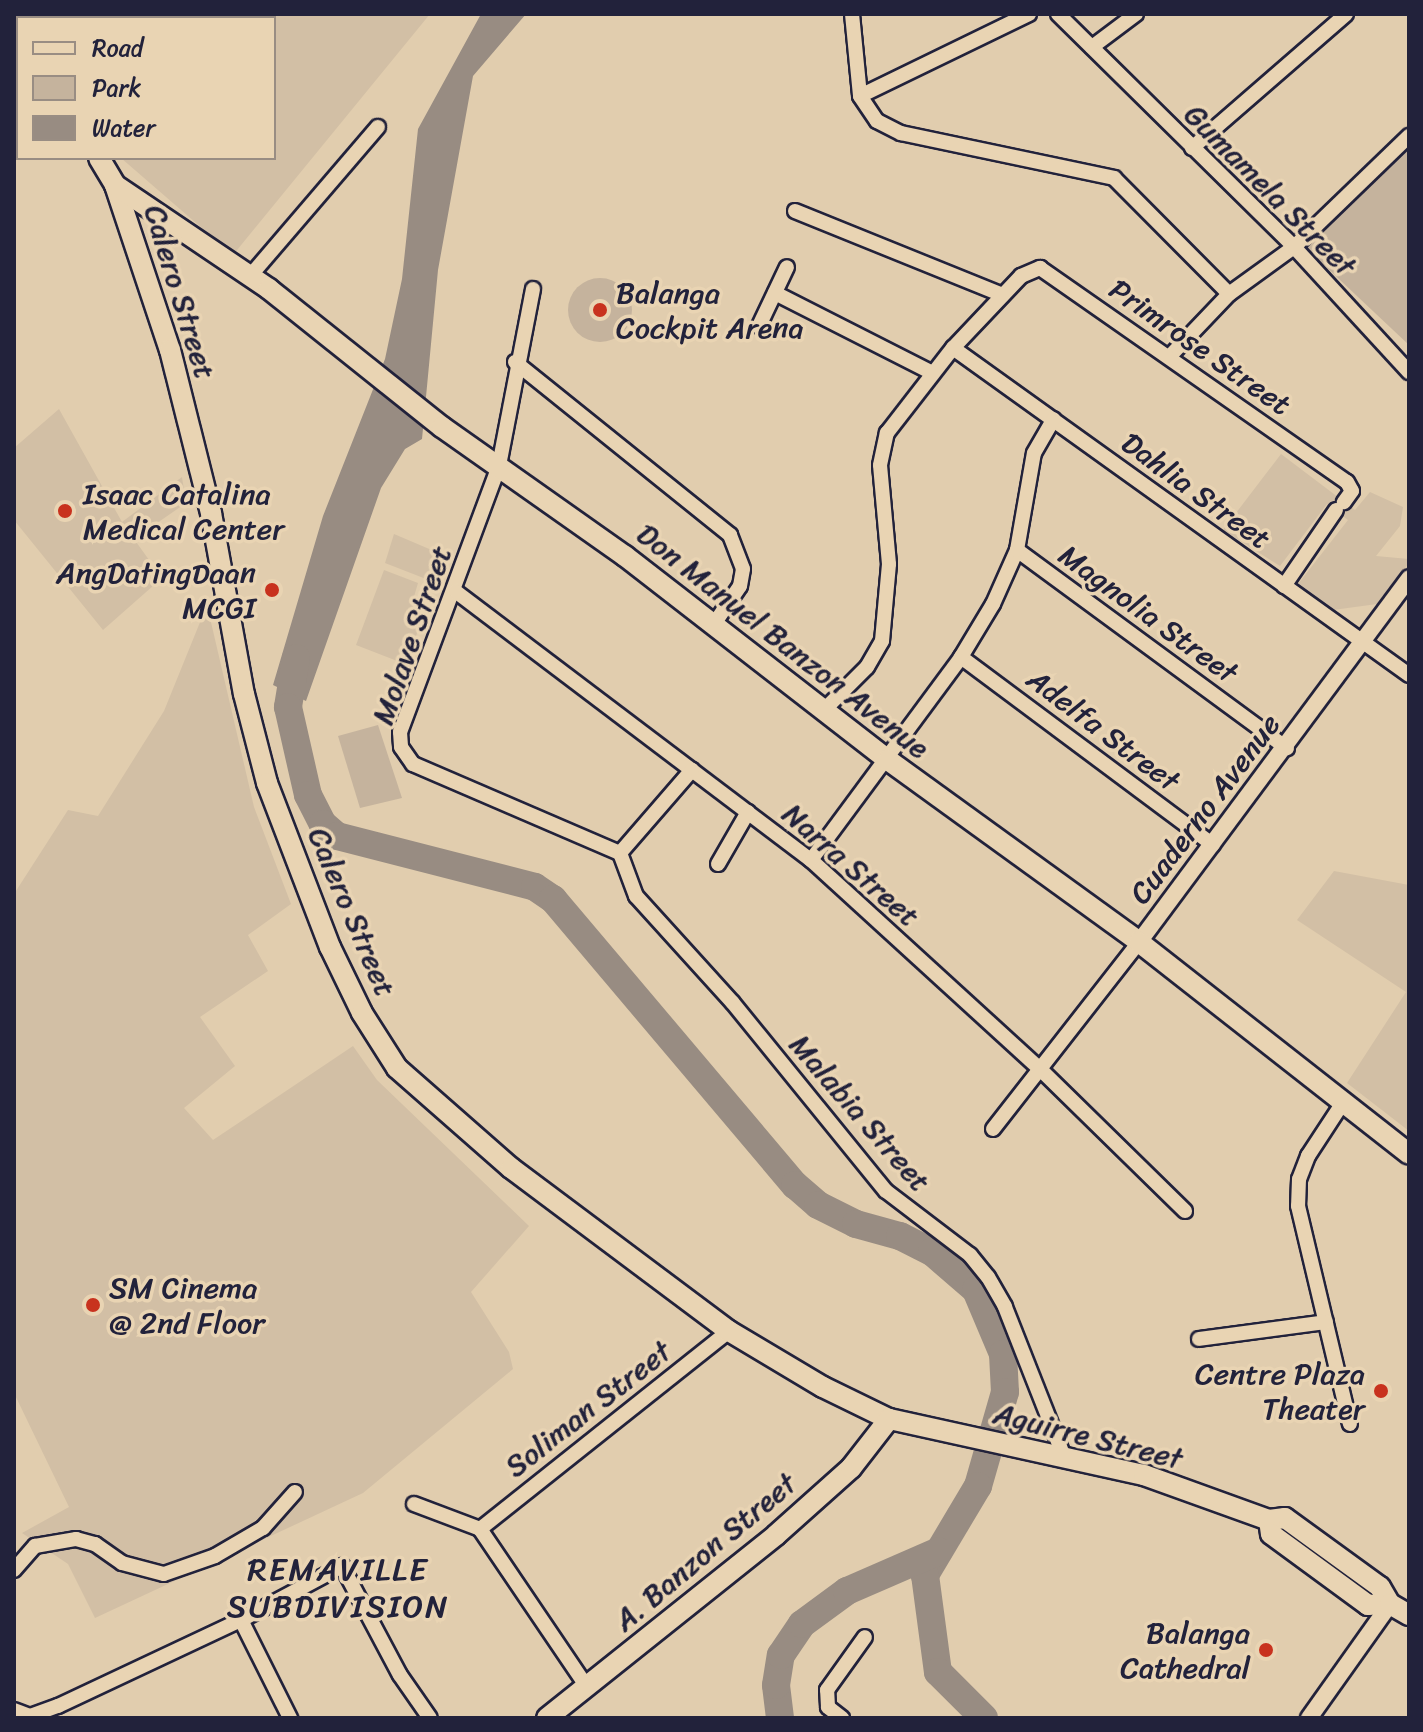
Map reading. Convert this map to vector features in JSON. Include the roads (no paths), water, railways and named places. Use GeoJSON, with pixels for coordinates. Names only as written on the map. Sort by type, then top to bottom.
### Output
{"type":"FeatureCollection","features":[{"type":"Feature","properties":{"kind":"main road"},"geometry":{"type":"LineString","coordinates":[[100,160],[115,185]]}},
{"type":"Feature","properties":{"kind":"main road","name":"Don Manuel Banzon Avenue"},"geometry":{"type":"LineString","coordinates":[[115,185],[251,275],[442,427],[714,624],[888,760],[1139,942],[1409,1154]]}},
{"type":"Feature","properties":{"kind":"main road","name":"Calero Street"},"geometry":{"type":"LineString","coordinates":[[115,185],[170,350],[211,513],[244,694],[267,783],[330,947],[362,1013],[397,1068],[427,1100],[729,1331],[889,1419]]}},
{"type":"Feature","properties":{"kind":"main road","name":"Aguirre Street"},"geometry":{"type":"LineString","coordinates":[[889,1419],[1144,1475],[1269,1520],[1271,1534],[1368,1605],[1390,1604],[1409,1615]]}},
{"type":"Feature","properties":{"kind":"main road","name":"A. Banzon Street"},"geometry":{"type":"LineString","coordinates":[[547,1718],[776,1535],[851,1468],[889,1419]]}},
{"type":"Feature","properties":{"kind":"street"},"geometry":{"type":"LineString","coordinates":[[852,14],[860,96],[877,121],[901,133],[1114,178],[1229,294]]}},
{"type":"Feature","properties":{"kind":"street"},"geometry":{"type":"LineString","coordinates":[[860,96],[1029,14]]}},
{"type":"Feature","properties":{"kind":"street","name":"Gumamela Street"},"geometry":{"type":"LineString","coordinates":[[1058,14],[1294,247],[1409,372]]}},
{"type":"Feature","properties":{"kind":"street"},"geometry":{"type":"LineString","coordinates":[[1092,47],[1136,14]]}},
{"type":"Feature","properties":{"kind":"street"},"geometry":{"type":"LineString","coordinates":[[1192,148],[1346,14]]}},
{"type":"Feature","properties":{"kind":"street"},"geometry":{"type":"LineString","coordinates":[[251,275],[378,127]]}},
{"type":"Feature","properties":{"kind":"street"},"geometry":{"type":"LineString","coordinates":[[1170,356],[1229,294],[1294,247],[1409,136]]}},
{"type":"Feature","properties":{"kind":"street"},"geometry":{"type":"LineString","coordinates":[[795,211],[1003,295]]}},
{"type":"Feature","properties":{"kind":"street"},"geometry":{"type":"LineString","coordinates":[[759,326],[787,267]]}},
{"type":"Feature","properties":{"kind":"street","name":"Primrose Street"},"geometry":{"type":"LineString","coordinates":[[825,709],[867,667],[882,641],[889,564],[880,465],[887,433],[931,372],[953,348],[1021,276],[1040,268],[1347,482],[1352,491],[1284,586]]}},
{"type":"Feature","properties":{"kind":"street","name":"Molave Street"},"geometry":{"type":"LineString","coordinates":[[533,289],[515,362],[499,466],[400,732],[401,747],[413,764],[620,853]]}},
{"type":"Feature","properties":{"kind":"street"},"geometry":{"type":"LineString","coordinates":[[775,293],[931,372]]}},
{"type":"Feature","properties":{"kind":"street","name":"Dahlia Street"},"geometry":{"type":"LineString","coordinates":[[953,348],[1409,675]]}},
{"type":"Feature","properties":{"kind":"street"},"geometry":{"type":"LineString","coordinates":[[515,362],[730,535],[743,569],[740,586],[714,624]]}},
{"type":"Feature","properties":{"kind":"street"},"geometry":{"type":"LineString","coordinates":[[811,860],[888,760],[961,657],[993,604],[1017,550],[1025,485],[1034,453],[1054,419]]}},
{"type":"Feature","properties":{"kind":"street","name":"Magnolia Street"},"geometry":{"type":"LineString","coordinates":[[1017,550],[1287,748]]}},
{"type":"Feature","properties":{"kind":"street","name":"Cuaderno Avenue"},"geometry":{"type":"LineString","coordinates":[[993,1129],[1287,748],[1409,578]]}},
{"type":"Feature","properties":{"kind":"street","name":"Narra Street"},"geometry":{"type":"LineString","coordinates":[[455,591],[811,860],[1040,1069],[1185,1211]]}},
{"type":"Feature","properties":{"kind":"street","name":"Adelfa Street"},"geometry":{"type":"LineString","coordinates":[[961,657],[1213,845]]}},
{"type":"Feature","properties":{"kind":"street"},"geometry":{"type":"LineString","coordinates":[[620,853],[692,770]]}},
{"type":"Feature","properties":{"kind":"street"},"geometry":{"type":"LineString","coordinates":[[718,864],[748,812]]}},
{"type":"Feature","properties":{"kind":"street","name":"Malabia Street"},"geometry":{"type":"LineString","coordinates":[[620,853],[645,907],[733,1003],[886,1191],[970,1255],[988,1277],[1005,1307],[1064,1457]]}},
{"type":"Feature","properties":{"kind":"street"},"geometry":{"type":"LineString","coordinates":[[1342,1104],[1299,1179],[1298,1206],[1350,1424]]}},
{"type":"Feature","properties":{"kind":"street"},"geometry":{"type":"LineString","coordinates":[[1199,1339],[1326,1322]]}},
{"type":"Feature","properties":{"kind":"street","name":"Soliman Street"},"geometry":{"type":"LineString","coordinates":[[480,1529],[729,1331]]}},
{"type":"Feature","properties":{"kind":"street"},"geometry":{"type":"LineString","coordinates":[[14,1570],[35,1546],[76,1539],[95,1544],[122,1563],[164,1574],[215,1556],[263,1528],[295,1492]]}},
{"type":"Feature","properties":{"kind":"street"},"geometry":{"type":"LineString","coordinates":[[414,1504],[480,1529],[587,1687]]}},
{"type":"Feature","properties":{"kind":"street"},"geometry":{"type":"LineString","coordinates":[[14,1710],[38,1714],[241,1620],[342,1566],[400,1675],[430,1718]]}},
{"type":"Feature","properties":{"kind":"street"},"geometry":{"type":"LineString","coordinates":[[1309,1718],[1390,1604]]}},
{"type":"Feature","properties":{"kind":"street"},"geometry":{"type":"LineString","coordinates":[[241,1620],[290,1718]]}},
{"type":"Feature","properties":{"kind":"street"},"geometry":{"type":"LineString","coordinates":[[842,1718],[828,1707],[827,1690],[865,1637]]}},
{"type":"Feature","properties":{"kind":"water"},"geometry":{"type":"Polygon","coordinates":[[[481,14],[526,14],[473,76],[438,270],[422,439],[405,449],[381,488],[306,701],[273,685],[323,516],[385,359],[402,279],[418,129],[481,14]]]}},
{"type":"Feature","properties":{"kind":"waterway"},"geometry":{"type":"LineString","coordinates":[[296,658],[288,707],[308,795],[323,824],[337,836],[535,887],[553,899],[795,1185],[818,1205],[856,1224],[900,1236],[932,1252],[976,1290],[1003,1354],[1005,1392],[978,1486],[925,1575],[938,1672],[984,1718]]}},
{"type":"Feature","properties":{"kind":"waterway"},"geometry":{"type":"LineString","coordinates":[[780,1718],[776,1685],[781,1655],[802,1624],[847,1591],[939,1551]]}},
{"type":"Feature","properties":{"kind":"place","name":"Balanga Cockpit Arena"},"geometry":{"type":"Point","coordinates":[600,310]}},
{"type":"Feature","properties":{"kind":"place","name":"Isaac Catalina Medical Center"},"geometry":{"type":"Point","coordinates":[65,511]}},
{"type":"Feature","properties":{"kind":"place","name":"AngDatingDaan MCGI"},"geometry":{"type":"Point","coordinates":[272,590]}},
{"type":"Feature","properties":{"kind":"place","name":"SM Cinema @ 2nd Floor"},"geometry":{"type":"Point","coordinates":[93,1305]}},
{"type":"Feature","properties":{"kind":"place","name":"Centre Plaza Theater"},"geometry":{"type":"Point","coordinates":[1381,1391]}},
{"type":"Feature","properties":{"kind":"place","name":"Balanga Cathedral"},"geometry":{"type":"Point","coordinates":[1266,1650]}},
{"type":"Feature","properties":{"kind":"district","name":"REMAVILLE SUBDIVISION"},"geometry":{"type":"Point","coordinates":[338,1590]}}]}
